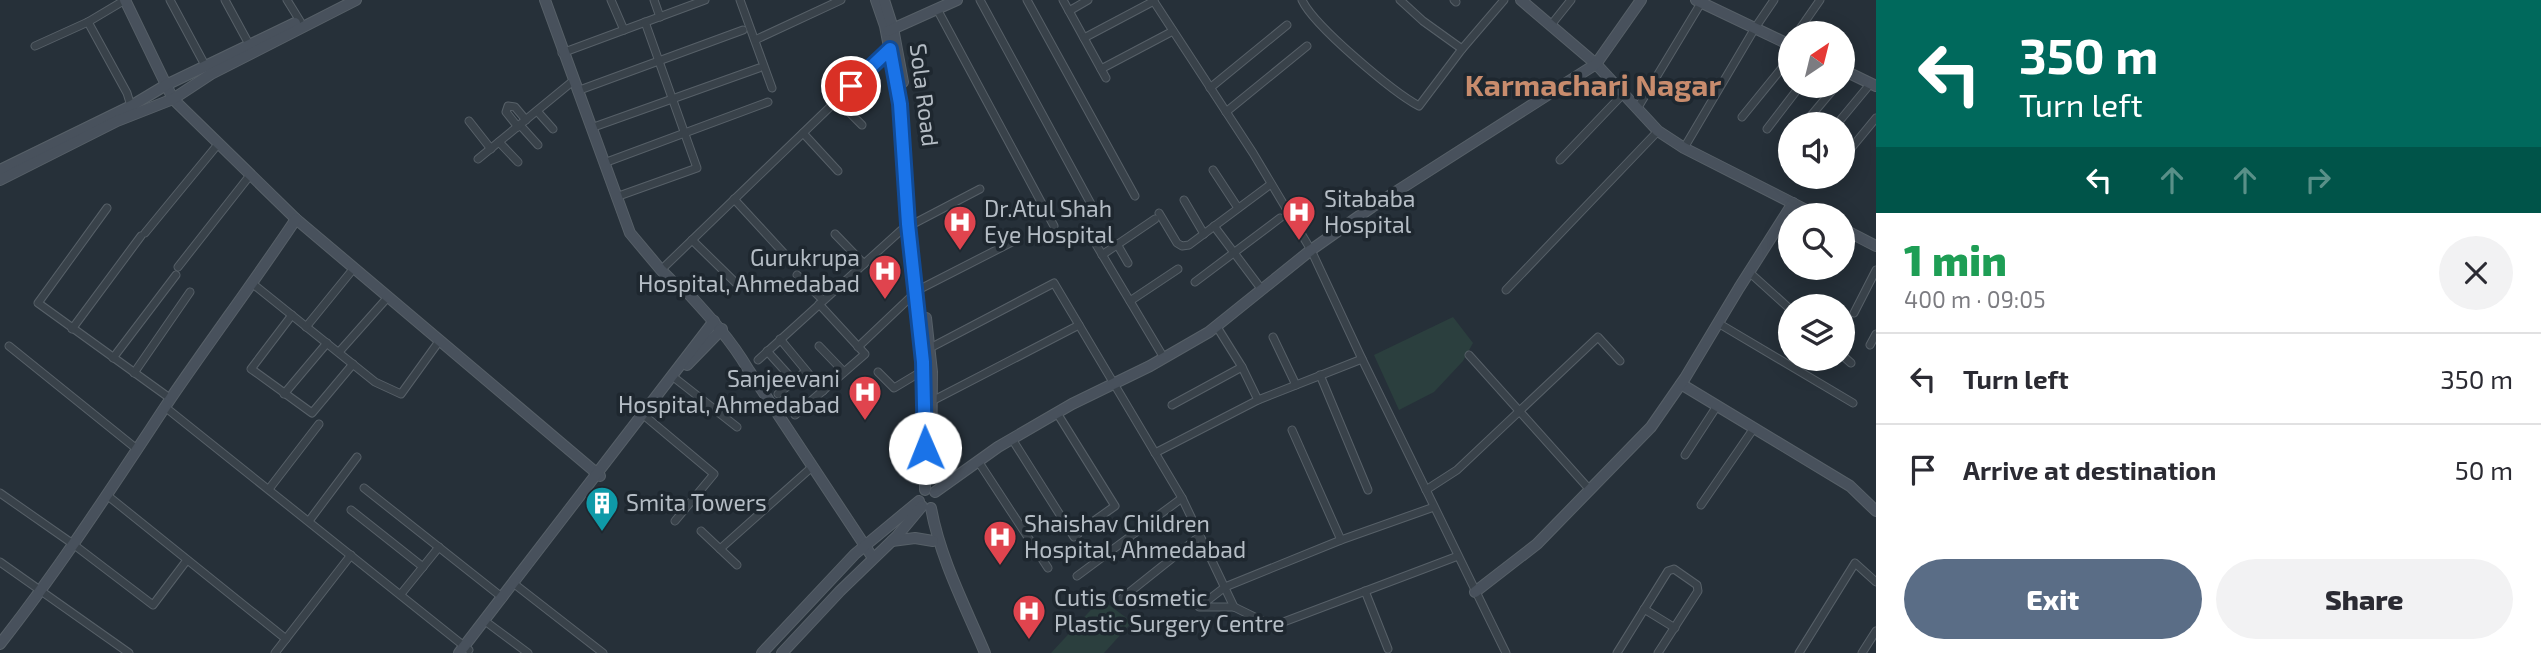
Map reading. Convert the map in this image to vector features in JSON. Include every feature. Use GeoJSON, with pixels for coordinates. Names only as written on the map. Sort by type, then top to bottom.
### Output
{"type":"FeatureCollection","features":[{"type":"Feature","properties":{"kind":"street"},"geometry":{"type":"LineString","coordinates":[[35,46],[88,22],[125,0],[173,99],[296,219],[598,474]]}},
{"type":"Feature","properties":{"kind":"street"},"geometry":{"type":"LineString","coordinates":[[170,0],[206,67]]}},
{"type":"Feature","properties":{"kind":"street"},"geometry":{"type":"LineString","coordinates":[[225,0],[250,46]]}},
{"type":"Feature","properties":{"kind":"street"},"geometry":{"type":"LineString","coordinates":[[287,0],[300,21]]}},
{"type":"Feature","properties":{"kind":"street"},"geometry":{"type":"LineString","coordinates":[[0,170],[341,0]]}},
{"type":"Feature","properties":{"kind":"street"},"geometry":{"type":"LineString","coordinates":[[0,180],[117,121],[173,99],[211,74],[356,0]]}},
{"type":"Feature","properties":{"kind":"street"},"geometry":{"type":"LineString","coordinates":[[545,0],[629,233],[680,289],[682,295],[743,356],[746,365],[863,547],[873,558]]}},
{"type":"Feature","properties":{"kind":"street"},"geometry":{"type":"LineString","coordinates":[[611,0],[624,30]]}},
{"type":"Feature","properties":{"kind":"street"},"geometry":{"type":"LineString","coordinates":[[654,0],[660,17]]}},
{"type":"Feature","properties":{"kind":"street"},"geometry":{"type":"LineString","coordinates":[[740,0],[772,88]]}},
{"type":"Feature","properties":{"kind":"street"},"geometry":{"type":"LineString","coordinates":[[755,40],[841,0]]}},
{"type":"Feature","properties":{"kind":"street","name":"Sola Road"},"geometry":{"type":"LineString","coordinates":[[876,0],[890,30],[890,49],[900,104],[919,290],[930,490]]}},
{"type":"Feature","properties":{"kind":"street","name":"Sola Road"},"geometry":{"type":"LineString","coordinates":[[884,0],[905,99],[912,224]]}},
{"type":"Feature","properties":{"kind":"street"},"geometry":{"type":"LineString","coordinates":[[890,30],[957,0]]}},
{"type":"Feature","properties":{"kind":"street"},"geometry":{"type":"LineString","coordinates":[[981,0],[1097,215]]}},
{"type":"Feature","properties":{"kind":"street"},"geometry":{"type":"LineString","coordinates":[[1027,0],[1135,196]]}},
{"type":"Feature","properties":{"kind":"street"},"geometry":{"type":"LineString","coordinates":[[1063,0],[1106,78]]}},
{"type":"Feature","properties":{"kind":"street"},"geometry":{"type":"LineString","coordinates":[[1069,11],[1088,0]]}},
{"type":"Feature","properties":{"kind":"street"},"geometry":{"type":"LineString","coordinates":[[1302,0],[1306,9],[1335,38],[1402,97],[1419,106],[1462,49],[1504,0]]}},
{"type":"Feature","properties":{"kind":"street"},"geometry":{"type":"LineString","coordinates":[[1400,0],[1423,21],[1462,49]]}},
{"type":"Feature","properties":{"kind":"street"},"geometry":{"type":"LineString","coordinates":[[1521,0],[1596,64],[1658,131],[1684,148],[1791,203]]}},
{"type":"Feature","properties":{"kind":"street"},"geometry":{"type":"LineString","coordinates":[[1551,25],[1571,0]]}},
{"type":"Feature","properties":{"kind":"street"},"geometry":{"type":"LineString","coordinates":[[985,653],[920,495],[1057,413],[1164,358],[1217,327],[1311,250],[1372,207],[1596,64],[1642,0]]}},
{"type":"Feature","properties":{"kind":"street"},"geometry":{"type":"LineString","coordinates":[[1684,148],[1774,0]]}},
{"type":"Feature","properties":{"kind":"street"},"geometry":{"type":"LineString","coordinates":[[1805,21],[1820,0]]}},
{"type":"Feature","properties":{"kind":"street"},"geometry":{"type":"LineString","coordinates":[[562,53],[699,1]]}},
{"type":"Feature","properties":{"kind":"street"},"geometry":{"type":"LineString","coordinates":[[1084,38],[1153,1],[1226,112],[1311,250],[1506,653]]}},
{"type":"Feature","properties":{"kind":"street"},"geometry":{"type":"LineString","coordinates":[[1637,109],[1699,1],[1778,39]]}},
{"type":"Feature","properties":{"kind":"street"},"geometry":{"type":"LineString","coordinates":[[937,9],[1054,226]]}},
{"type":"Feature","properties":{"kind":"street"},"geometry":{"type":"LineString","coordinates":[[88,22],[127,93],[131,106]]}},
{"type":"Feature","properties":{"kind":"street"},"geometry":{"type":"LineString","coordinates":[[616,197],[698,168],[645,22]]}},
{"type":"Feature","properties":{"kind":"street"},"geometry":{"type":"LineString","coordinates":[[1210,88],[1287,25]]}},
{"type":"Feature","properties":{"kind":"street"},"geometry":{"type":"LineString","coordinates":[[478,159],[537,111],[575,86],[743,30]]}},
{"type":"Feature","properties":{"kind":"street"},"geometry":{"type":"LineString","coordinates":[[1101,69],[1173,31]]}},
{"type":"Feature","properties":{"kind":"street"},"geometry":{"type":"LineString","coordinates":[[1226,112],[1307,46]]}},
{"type":"Feature","properties":{"kind":"street"},"geometry":{"type":"LineString","coordinates":[[661,270],[890,49]]}},
{"type":"Feature","properties":{"kind":"street"},"geometry":{"type":"LineString","coordinates":[[591,128],[759,68]]}},
{"type":"Feature","properties":{"kind":"street"},"geometry":{"type":"LineString","coordinates":[[1742,117],[1778,73]]}},
{"type":"Feature","properties":{"kind":"street"},"geometry":{"type":"LineString","coordinates":[[1848,112],[1874,84],[1855,77]]}},
{"type":"Feature","properties":{"kind":"street"},"geometry":{"type":"LineString","coordinates":[[1560,160],[1623,94]]}},
{"type":"Feature","properties":{"kind":"street"},"geometry":{"type":"LineString","coordinates":[[1767,129],[1791,98]]}},
{"type":"Feature","properties":{"kind":"street"},"geometry":{"type":"LineString","coordinates":[[1814,112],[1826,98]]}},
{"type":"Feature","properties":{"kind":"street"},"geometry":{"type":"LineString","coordinates":[[837,100],[862,125]]}},
{"type":"Feature","properties":{"kind":"street"},"geometry":{"type":"LineString","coordinates":[[604,163],[768,102]]}},
{"type":"Feature","properties":{"kind":"street"},"geometry":{"type":"LineString","coordinates":[[537,111],[553,129]]}},
{"type":"Feature","properties":{"kind":"street"},"geometry":{"type":"LineString","coordinates":[[1855,143],[1876,118]]}},
{"type":"Feature","properties":{"kind":"street"},"geometry":{"type":"LineString","coordinates":[[469,121],[491,149]]}},
{"type":"Feature","properties":{"kind":"street"},"geometry":{"type":"LineString","coordinates":[[522,124],[538,145]]}},
{"type":"Feature","properties":{"kind":"street"},"geometry":{"type":"LineString","coordinates":[[1506,290],[1658,131]]}},
{"type":"Feature","properties":{"kind":"street"},"geometry":{"type":"LineString","coordinates":[[803,133],[838,171]]}},
{"type":"Feature","properties":{"kind":"street"},"geometry":{"type":"LineString","coordinates":[[499,142],[518,162]]}},
{"type":"Feature","properties":{"kind":"street"},"geometry":{"type":"LineString","coordinates":[[72,329],[143,235],[219,143]]}},
{"type":"Feature","properties":{"kind":"street"},"geometry":{"type":"LineString","coordinates":[[1213,170],[1238,208]]}},
{"type":"Feature","properties":{"kind":"street"},"geometry":{"type":"LineString","coordinates":[[113,358],[251,174]]}},
{"type":"Feature","properties":{"kind":"street"},"geometry":{"type":"LineString","coordinates":[[1102,255],[1157,216],[1177,243],[1182,246],[1189,245],[1271,184]]}},
{"type":"Feature","properties":{"kind":"street"},"geometry":{"type":"LineString","coordinates":[[758,360],[912,224],[980,189]]}},
{"type":"Feature","properties":{"kind":"street"},"geometry":{"type":"LineString","coordinates":[[734,199],[791,261]]}},
{"type":"Feature","properties":{"kind":"street"},"geometry":{"type":"LineString","coordinates":[[1184,200],[1204,233]]}},
{"type":"Feature","properties":{"kind":"street"},"geometry":{"type":"LineString","coordinates":[[107,208],[38,303],[134,373],[269,489],[401,594],[465,650]]}},
{"type":"Feature","properties":{"kind":"street"},"geometry":{"type":"LineString","coordinates":[[1195,282],[1280,218]]}},
{"type":"Feature","properties":{"kind":"street"},"geometry":{"type":"LineString","coordinates":[[1,639],[108,496],[168,403],[296,219]]}},
{"type":"Feature","properties":{"kind":"street"},"geometry":{"type":"LineString","coordinates":[[1214,226],[1262,290]]}},
{"type":"Feature","properties":{"kind":"street"},"geometry":{"type":"LineString","coordinates":[[1475,592],[1536,544],[1651,427],[1681,384],[1778,227]]}},
{"type":"Feature","properties":{"kind":"street"},"geometry":{"type":"LineString","coordinates":[[1088,231],[1164,358]]}},
{"type":"Feature","properties":{"kind":"street"},"geometry":{"type":"LineString","coordinates":[[835,234],[864,264]]}},
{"type":"Feature","properties":{"kind":"street"},"geometry":{"type":"LineString","coordinates":[[1855,235],[1876,246]]}},
{"type":"Feature","properties":{"kind":"street"},"geometry":{"type":"LineString","coordinates":[[692,240],[736,283]]}},
{"type":"Feature","properties":{"kind":"street"},"geometry":{"type":"LineString","coordinates":[[858,347],[919,290],[1014,241]]}},
{"type":"Feature","properties":{"kind":"street"},"geometry":{"type":"LineString","coordinates":[[1117,244],[1128,263]]}},
{"type":"Feature","properties":{"kind":"street"},"geometry":{"type":"LineString","coordinates":[[306,327],[354,268]]}},
{"type":"Feature","properties":{"kind":"street"},"geometry":{"type":"LineString","coordinates":[[1130,301],[1178,269]]}},
{"type":"Feature","properties":{"kind":"street"},"geometry":{"type":"LineString","coordinates":[[1855,311],[1876,270]]}},
{"type":"Feature","properties":{"kind":"street"},"geometry":{"type":"LineString","coordinates":[[1749,272],[1778,298]]}},
{"type":"Feature","properties":{"kind":"street"},"geometry":{"type":"LineString","coordinates":[[795,415],[864,354],[797,275]]}},
{"type":"Feature","properties":{"kind":"street"},"geometry":{"type":"LineString","coordinates":[[930,348],[1054,283],[1182,498],[1234,607]]}},
{"type":"Feature","properties":{"kind":"street"},"geometry":{"type":"LineString","coordinates":[[253,284],[375,382],[401,394],[440,340]]}},
{"type":"Feature","properties":{"kind":"street","name":"Sola Road"},"geometry":{"type":"LineString","coordinates":[[919,290],[930,348],[933,459],[930,490]]}},
{"type":"Feature","properties":{"kind":"street"},"geometry":{"type":"LineString","coordinates":[[134,373],[190,292]]}},
{"type":"Feature","properties":{"kind":"street"},"geometry":{"type":"LineString","coordinates":[[339,352],[388,297]]}},
{"type":"Feature","properties":{"kind":"street"},"geometry":{"type":"LineString","coordinates":[[292,315],[251,369],[312,413],[353,364]]}},
{"type":"Feature","properties":{"kind":"street"},"geometry":{"type":"LineString","coordinates":[[1718,323],[1853,403]]}},
{"type":"Feature","properties":{"kind":"street"},"geometry":{"type":"LineString","coordinates":[[932,401],[1079,325]]}},
{"type":"Feature","properties":{"kind":"street"},"geometry":{"type":"LineString","coordinates":[[1217,327],[1242,367],[1258,400]]}},
{"type":"Feature","properties":{"kind":"street"},"geometry":{"type":"LineString","coordinates":[[465,650],[489,624],[598,474],[715,328]]}},
{"type":"Feature","properties":{"kind":"street"},"geometry":{"type":"LineString","coordinates":[[465,650],[598,474],[715,328]]}},
{"type":"Feature","properties":{"kind":"street"},"geometry":{"type":"LineString","coordinates":[[1870,345],[1876,334]]}},
{"type":"Feature","properties":{"kind":"street"},"geometry":{"type":"LineString","coordinates":[[1273,337],[1296,385]]}},
{"type":"Feature","properties":{"kind":"street"},"geometry":{"type":"LineString","coordinates":[[1426,491],[1457,470],[1598,337],[1620,361]]}},
{"type":"Feature","properties":{"kind":"street"},"geometry":{"type":"LineString","coordinates":[[780,339],[823,391]]}},
{"type":"Feature","properties":{"kind":"street"},"geometry":{"type":"LineString","coordinates":[[285,394],[327,343]]}},
{"type":"Feature","properties":{"kind":"street"},"geometry":{"type":"LineString","coordinates":[[9,346],[138,450]]}},
{"type":"Feature","properties":{"kind":"street"},"geometry":{"type":"LineString","coordinates":[[819,346],[844,372]]}},
{"type":"Feature","properties":{"kind":"street"},"geometry":{"type":"LineString","coordinates":[[767,351],[793,381]]}},
{"type":"Feature","properties":{"kind":"street"},"geometry":{"type":"LineString","coordinates":[[1469,355],[1590,490]]}},
{"type":"Feature","properties":{"kind":"street"},"geometry":{"type":"LineString","coordinates":[[1156,453],[1258,400],[1362,359]]}},
{"type":"Feature","properties":{"kind":"street"},"geometry":{"type":"LineString","coordinates":[[1172,404],[1242,367]]}},
{"type":"Feature","properties":{"kind":"street"},"geometry":{"type":"LineString","coordinates":[[878,372],[894,388],[924,370]]}},
{"type":"Feature","properties":{"kind":"street"},"geometry":{"type":"LineString","coordinates":[[778,394],[806,371]]}},
{"type":"Feature","properties":{"kind":"street"},"geometry":{"type":"LineString","coordinates":[[1320,375],[1368,490]]}},
{"type":"Feature","properties":{"kind":"street"},"geometry":{"type":"LineString","coordinates":[[676,379],[737,427]]}},
{"type":"Feature","properties":{"kind":"street"},"geometry":{"type":"LineString","coordinates":[[1681,384],[1850,486],[1876,511]]}},
{"type":"Feature","properties":{"kind":"street"},"geometry":{"type":"LineString","coordinates":[[1685,455],[1717,406]]}},
{"type":"Feature","properties":{"kind":"street"},"geometry":{"type":"LineString","coordinates":[[1012,439],[1074,537],[1115,506],[1057,413]]}},
{"type":"Feature","properties":{"kind":"street"},"geometry":{"type":"LineString","coordinates":[[646,417],[714,474],[675,521]]}},
{"type":"Feature","properties":{"kind":"street"},"geometry":{"type":"LineString","coordinates":[[269,489],[319,424]]}},
{"type":"Feature","properties":{"kind":"street"},"geometry":{"type":"LineString","coordinates":[[1701,505],[1754,428]]}},
{"type":"Feature","properties":{"kind":"street"},"geometry":{"type":"LineString","coordinates":[[1292,430],[1341,540]]}},
{"type":"Feature","properties":{"kind":"street"},"geometry":{"type":"LineString","coordinates":[[309,521],[357,457]]}},
{"type":"Feature","properties":{"kind":"street"},"geometry":{"type":"LineString","coordinates":[[978,461],[1048,568]]}},
{"type":"Feature","properties":{"kind":"street"},"geometry":{"type":"LineString","coordinates":[[720,549],[812,467]]}},
{"type":"Feature","properties":{"kind":"street"},"geometry":{"type":"LineString","coordinates":[[364,488],[503,598]]}},
{"type":"Feature","properties":{"kind":"street"},"geometry":{"type":"LineString","coordinates":[[762,653],[863,547],[937,501],[930,490]]}},
{"type":"Feature","properties":{"kind":"street"},"geometry":{"type":"LineString","coordinates":[[0,493],[153,605],[187,560]]}},
{"type":"Feature","properties":{"kind":"street"},"geometry":{"type":"LineString","coordinates":[[108,496],[286,639]]}},
{"type":"Feature","properties":{"kind":"street"},"geometry":{"type":"LineString","coordinates":[[1077,576],[1182,498]]}},
{"type":"Feature","properties":{"kind":"street"},"geometry":{"type":"LineString","coordinates":[[925,506],[928,527],[944,572],[979,653]]}},
{"type":"Feature","properties":{"kind":"street"},"geometry":{"type":"LineString","coordinates":[[782,653],[925,506]]}},
{"type":"Feature","properties":{"kind":"street"},"geometry":{"type":"LineString","coordinates":[[1434,507],[1341,540],[1225,587],[1199,607],[1234,607],[1273,626],[1458,556]]}},
{"type":"Feature","properties":{"kind":"street"},"geometry":{"type":"LineString","coordinates":[[351,510],[423,567]]}},
{"type":"Feature","properties":{"kind":"street"},"geometry":{"type":"LineString","coordinates":[[701,531],[737,565]]}},
{"type":"Feature","properties":{"kind":"street"},"geometry":{"type":"LineString","coordinates":[[1121,599],[1200,536]]}},
{"type":"Feature","properties":{"kind":"street"},"geometry":{"type":"LineString","coordinates":[[892,541],[915,538],[933,541]]}},
{"type":"Feature","properties":{"kind":"street"},"geometry":{"type":"LineString","coordinates":[[401,594],[439,547]]}},
{"type":"Feature","properties":{"kind":"street"},"geometry":{"type":"LineString","coordinates":[[279,652],[286,639],[351,555]]}},
{"type":"Feature","properties":{"kind":"street"},"geometry":{"type":"LineString","coordinates":[[0,562],[129,653]]}},
{"type":"Feature","properties":{"kind":"street"},"geometry":{"type":"LineString","coordinates":[[1799,653],[1855,563],[1876,582]]}},
{"type":"Feature","properties":{"kind":"street"},"geometry":{"type":"LineString","coordinates":[[1617,653],[1668,570],[1674,569],[1698,588],[1658,653]]}},
{"type":"Feature","properties":{"kind":"street"},"geometry":{"type":"LineString","coordinates":[[517,586],[603,653]]}},
{"type":"Feature","properties":{"kind":"street"},"geometry":{"type":"LineString","coordinates":[[1365,591],[1388,649]]}},
{"type":"Feature","properties":{"kind":"street"},"geometry":{"type":"LineString","coordinates":[[1644,609],[1675,628]]}},
{"type":"Feature","properties":{"kind":"street"},"geometry":{"type":"LineString","coordinates":[[489,624],[528,653]]}},
{"type":"Feature","properties":{"kind":"street"},"geometry":{"type":"LineString","coordinates":[[1862,653],[1876,631]]}},
{"type":"Feature","properties":{"kind":"green space"},"geometry":{"type":"Polygon","coordinates":[[[1453,317],[1473,343],[1463,361],[1434,392],[1399,410],[1374,355],[1453,317]]]}},
{"type":"Feature","properties":{"kind":"green space"},"geometry":{"type":"Polygon","coordinates":[[[1101,599],[1132,622],[1104,653],[1051,653],[1101,599]]]}},
{"type":"Feature","properties":{"kind":"place","name":"Sitababa Hospital"},"geometry":{"type":"Point","coordinates":[1299,242]}},
{"type":"Feature","properties":{"kind":"place","name":"Dr.Atul Shah Eye Hospital"},"geometry":{"type":"Point","coordinates":[960,252]}},
{"type":"Feature","properties":{"kind":"place","name":"Gurukrupa Hospital, Ahmedabad"},"geometry":{"type":"Point","coordinates":[885,301]}},
{"type":"Feature","properties":{"kind":"place","name":"Sanjeevani Hospital, Ahmedabad"},"geometry":{"type":"Point","coordinates":[865,422]}},
{"type":"Feature","properties":{"kind":"place","name":"Smita Towers"},"geometry":{"type":"Point","coordinates":[602,533]}},
{"type":"Feature","properties":{"kind":"place","name":"Shaishav Children Hospital, Ahmedabad"},"geometry":{"type":"Point","coordinates":[1000,567]}},
{"type":"Feature","properties":{"kind":"place","name":"Cutis Cosmetic Plastic Surgery Centre"},"geometry":{"type":"Point","coordinates":[1029,641]}},
{"type":"Feature","properties":{"kind":"district","name":"Karmachari Nagar"},"geometry":{"type":"Point","coordinates":[1593,86]}},
{"type":"Feature","properties":{"kind":"route"},"geometry":{"type":"LineString","coordinates":[[851,86],[890,49],[900,104],[908,224],[923,362],[925,448]]}}]}
